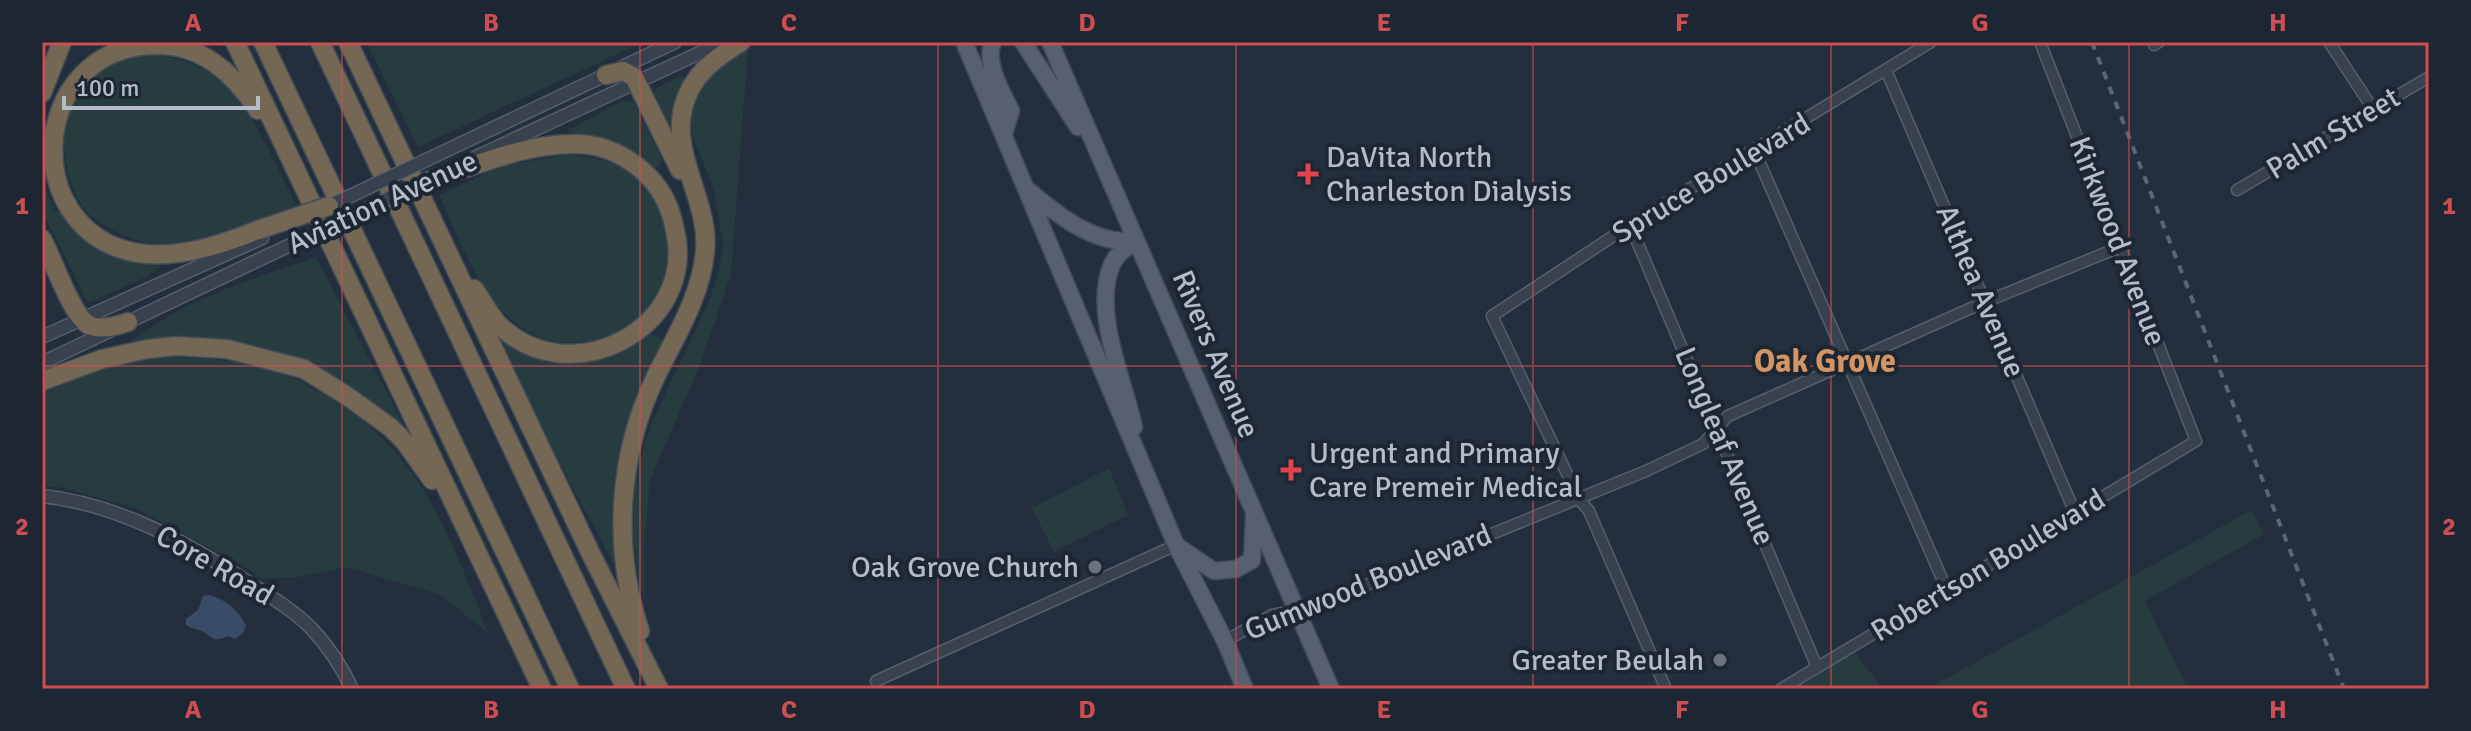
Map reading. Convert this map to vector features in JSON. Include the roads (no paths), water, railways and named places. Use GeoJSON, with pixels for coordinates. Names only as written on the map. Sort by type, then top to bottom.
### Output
{"type":"FeatureCollection","features":[{"type":"Feature","properties":{"kind":"highway"},"geometry":{"type":"LineString","coordinates":[[42,93],[62,42]]}},
{"type":"Feature","properties":{"kind":"highway"},"geometry":{"type":"LineString","coordinates":[[235,42],[539,684]]}},
{"type":"Feature","properties":{"kind":"highway"},"geometry":{"type":"LineString","coordinates":[[263,42],[570,689]]}},
{"type":"Feature","properties":{"kind":"highway"},"geometry":{"type":"LineString","coordinates":[[320,42],[626,689]]}},
{"type":"Feature","properties":{"kind":"highway"},"geometry":{"type":"LineString","coordinates":[[348,42],[590,552],[662,689]]}},
{"type":"Feature","properties":{"kind":"highway"},"geometry":{"type":"LineString","coordinates":[[662,689],[635,617],[624,558],[623,505],[629,455],[655,379],[698,287],[706,248],[694,181],[682,145],[683,107],[698,73],[711,60],[741,42]]}},
{"type":"Feature","properties":{"kind":"highway"},"geometry":{"type":"LineString","coordinates":[[308,195],[243,89],[229,73],[196,52],[171,46],[140,46],[115,53],[92,66],[71,88],[55,124],[52,162],[58,186],[69,208],[99,237],[132,251],[161,254],[217,244],[260,234],[329,206]]}},
{"type":"Feature","properties":{"kind":"highway"},"geometry":{"type":"LineString","coordinates":[[606,75],[623,71],[637,81],[698,204]]}},
{"type":"Feature","properties":{"kind":"highway"},"geometry":{"type":"LineString","coordinates":[[421,183],[469,165],[527,150],[580,144],[615,153],[643,170],[661,189],[677,236],[679,258],[674,280],[654,316],[640,330],[607,349],[561,353],[543,350],[499,324],[423,205]]}},
{"type":"Feature","properties":{"kind":"highway"},"geometry":{"type":"LineString","coordinates":[[42,239],[81,319],[97,327],[128,322]]}},
{"type":"Feature","properties":{"kind":"highway"},"geometry":{"type":"LineString","coordinates":[[42,381],[128,352],[176,346],[227,349],[304,369],[390,427],[405,442],[484,567]]}},
{"type":"Feature","properties":{"kind":"main road"},"geometry":{"type":"LineString","coordinates":[[964,42],[1176,545],[1225,641],[1245,689]]}},
{"type":"Feature","properties":{"kind":"main road"},"geometry":{"type":"LineString","coordinates":[[993,42],[989,52],[1011,111],[1004,134]]}},
{"type":"Feature","properties":{"kind":"main road"},"geometry":{"type":"LineString","coordinates":[[1023,42],[1106,173]]}},
{"type":"Feature","properties":{"kind":"main road"},"geometry":{"type":"LineString","coordinates":[[1037,42],[1079,108]]}},
{"type":"Feature","properties":{"kind":"main road","name":"Rivers Avenue"},"geometry":{"type":"LineString","coordinates":[[1050,42],[1331,689]]}},
{"type":"Feature","properties":{"kind":"main road"},"geometry":{"type":"LineString","coordinates":[[1027,189],[1077,226],[1110,239],[1124,242],[1136,240]]}},
{"type":"Feature","properties":{"kind":"main road"},"geometry":{"type":"LineString","coordinates":[[1136,240],[1117,256],[1111,267],[1105,288],[1105,316],[1128,400],[1140,461]]}},
{"type":"Feature","properties":{"kind":"main road"},"geometry":{"type":"LineString","coordinates":[[1176,545],[1214,571],[1236,569],[1252,560],[1254,513]]}},
{"type":"Feature","properties":{"kind":"street","name":"Aviation Avenue"},"geometry":{"type":"LineString","coordinates":[[329,206],[675,42]]}},
{"type":"Feature","properties":{"kind":"street","name":"Aviation Avenue"},"geometry":{"type":"LineString","coordinates":[[469,165],[723,42]]}},
{"type":"Feature","properties":{"kind":"street","name":"Spruce Boulevard"},"geometry":{"type":"LineString","coordinates":[[1579,499],[1492,316],[1630,225],[1755,152],[1931,42]]}},
{"type":"Feature","properties":{"kind":"street","name":"Kirkwood Avenue"},"geometry":{"type":"LineString","coordinates":[[2040,42],[2196,441]]}},
{"type":"Feature","properties":{"kind":"street"},"geometry":{"type":"LineString","coordinates":[[2329,42],[2373,109]]}},
{"type":"Feature","properties":{"kind":"street","name":"Althea Avenue"},"geometry":{"type":"LineString","coordinates":[[1886,70],[2075,513]]}},
{"type":"Feature","properties":{"kind":"street","name":"Palm Street"},"geometry":{"type":"LineString","coordinates":[[2237,190],[2429,77]]}},
{"type":"Feature","properties":{"kind":"street"},"geometry":{"type":"LineString","coordinates":[[1755,152],[1947,590]]}},
{"type":"Feature","properties":{"kind":"street","name":"Aviation Avenue"},"geometry":{"type":"LineString","coordinates":[[42,363],[421,183]]}},
{"type":"Feature","properties":{"kind":"street","name":"Longleaf Avenue"},"geometry":{"type":"LineString","coordinates":[[1630,225],[1817,667]]}},
{"type":"Feature","properties":{"kind":"street","name":"Aviation Avenue"},"geometry":{"type":"LineString","coordinates":[[42,337],[260,234]]}},
{"type":"Feature","properties":{"kind":"street","name":"Gumwood Boulevard"},"geometry":{"type":"LineString","coordinates":[[1225,641],[1272,615],[1310,608],[1579,499],[1703,444],[1728,416],[1985,302],[2120,247]]}},
{"type":"Feature","properties":{"kind":"street","name":"Robertson Boulevard"},"geometry":{"type":"LineString","coordinates":[[1781,689],[2196,441]]}},
{"type":"Feature","properties":{"kind":"street","name":"Core Road"},"geometry":{"type":"LineString","coordinates":[[42,496],[116,512],[223,566],[286,607],[309,627],[328,649],[352,689]]}},
{"type":"Feature","properties":{"kind":"street"},"geometry":{"type":"LineString","coordinates":[[1579,499],[1589,511],[1666,689]]}},
{"type":"Feature","properties":{"kind":"street"},"geometry":{"type":"LineString","coordinates":[[876,681],[1176,545]]}},
{"type":"Feature","properties":{"kind":"water"},"geometry":{"type":"Polygon","coordinates":[[[208,595],[236,610],[246,626],[243,633],[235,639],[229,636],[216,639],[186,625],[186,619],[198,610],[203,596],[208,595]]]}},
{"type":"Feature","properties":{"kind":"railway"},"geometry":{"type":"LineString","coordinates":[[2092,42],[2344,689]]}},
{"type":"Feature","properties":{"kind":"place","name":"DaVita North Charleston Dialysis"},"geometry":{"type":"Point","coordinates":[1308,174]}},
{"type":"Feature","properties":{"kind":"place","name":"Urgent and Primary Care Premeir Medical"},"geometry":{"type":"Point","coordinates":[1291,470]}},
{"type":"Feature","properties":{"kind":"place","name":"Oak Grove Church"},"geometry":{"type":"Point","coordinates":[1095,567]}},
{"type":"Feature","properties":{"kind":"place","name":"Greater Beulah"},"geometry":{"type":"Point","coordinates":[1720,660]}},
{"type":"Feature","properties":{"kind":"district","name":"Oak Grove"},"geometry":{"type":"Point","coordinates":[1825,361]}}]}
